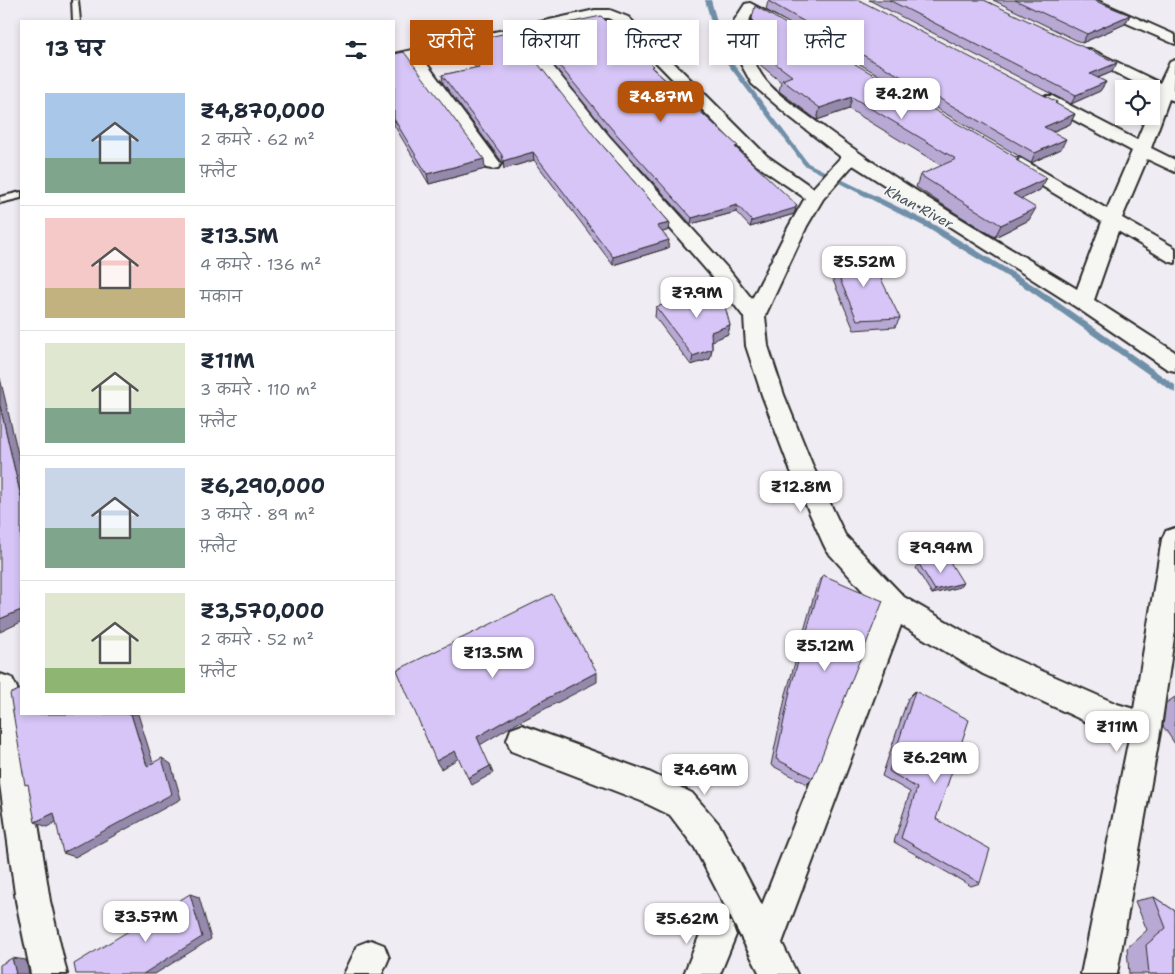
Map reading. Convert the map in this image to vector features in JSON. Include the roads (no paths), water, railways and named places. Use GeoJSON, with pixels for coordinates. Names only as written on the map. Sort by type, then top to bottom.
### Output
{"type":"FeatureCollection","features":[{"type":"Feature","properties":{"kind":"street"},"geometry":{"type":"LineString","coordinates":[[1085,0],[1175,40]]}},
{"type":"Feature","properties":{"kind":"street"},"geometry":{"type":"LineString","coordinates":[[787,29],[750,7],[741,21],[744,58],[760,84],[852,156],[921,202],[1083,302],[1175,363]]}},
{"type":"Feature","properties":{"kind":"street"},"geometry":{"type":"LineString","coordinates":[[567,20],[595,14],[610,14],[623,20],[761,160],[827,184]]}},
{"type":"Feature","properties":{"kind":"street"},"geometry":{"type":"LineString","coordinates":[[1075,48],[1169,93]]}},
{"type":"Feature","properties":{"kind":"street"},"geometry":{"type":"LineString","coordinates":[[395,58],[410,54]]}},
{"type":"Feature","properties":{"kind":"street"},"geometry":{"type":"LineString","coordinates":[[420,65],[492,164]]}},
{"type":"Feature","properties":{"kind":"street"},"geometry":{"type":"LineString","coordinates":[[543,65],[603,140],[716,268],[754,316]]}},
{"type":"Feature","properties":{"kind":"street"},"geometry":{"type":"LineString","coordinates":[[1083,302],[1112,220],[1142,149],[1169,93],[1175,65]]}},
{"type":"Feature","properties":{"kind":"street"},"geometry":{"type":"LineString","coordinates":[[1029,90],[1175,166]]}},
{"type":"Feature","properties":{"kind":"street"},"geometry":{"type":"LineString","coordinates":[[1000,154],[1175,257]]}},
{"type":"Feature","properties":{"kind":"street"},"geometry":{"type":"LineString","coordinates":[[852,156],[827,184],[798,226],[754,316],[757,346],[773,395],[802,469],[836,543],[894,606],[993,664],[1115,719],[1146,727]]}},
{"type":"Feature","properties":{"kind":"street"},"geometry":{"type":"LineString","coordinates":[[1099,974],[1146,727],[1175,539]]}},
{"type":"Feature","properties":{"kind":"street"},"geometry":{"type":"LineString","coordinates":[[764,945],[894,606]]}},
{"type":"Feature","properties":{"kind":"street"},"geometry":{"type":"LineString","coordinates":[[8,686],[33,901],[49,974]]}},
{"type":"Feature","properties":{"kind":"street"},"geometry":{"type":"LineString","coordinates":[[522,740],[648,788],[681,804],[706,836],[779,974]]}},
{"type":"Feature","properties":{"kind":"street"},"geometry":{"type":"LineString","coordinates":[[702,974],[718,935]]}},
{"type":"Feature","properties":{"kind":"lane"},"geometry":{"type":"LineString","coordinates":[[75,0],[77,20]]}},
{"type":"Feature","properties":{"kind":"lane"},"geometry":{"type":"LineString","coordinates":[[0,200],[20,196]]}},
{"type":"Feature","properties":{"kind":"waterway","name":"Khan River"},"geometry":{"type":"LineString","coordinates":[[708,0],[723,54],[806,164],[930,226],[1032,288],[1175,390]]}}]}
